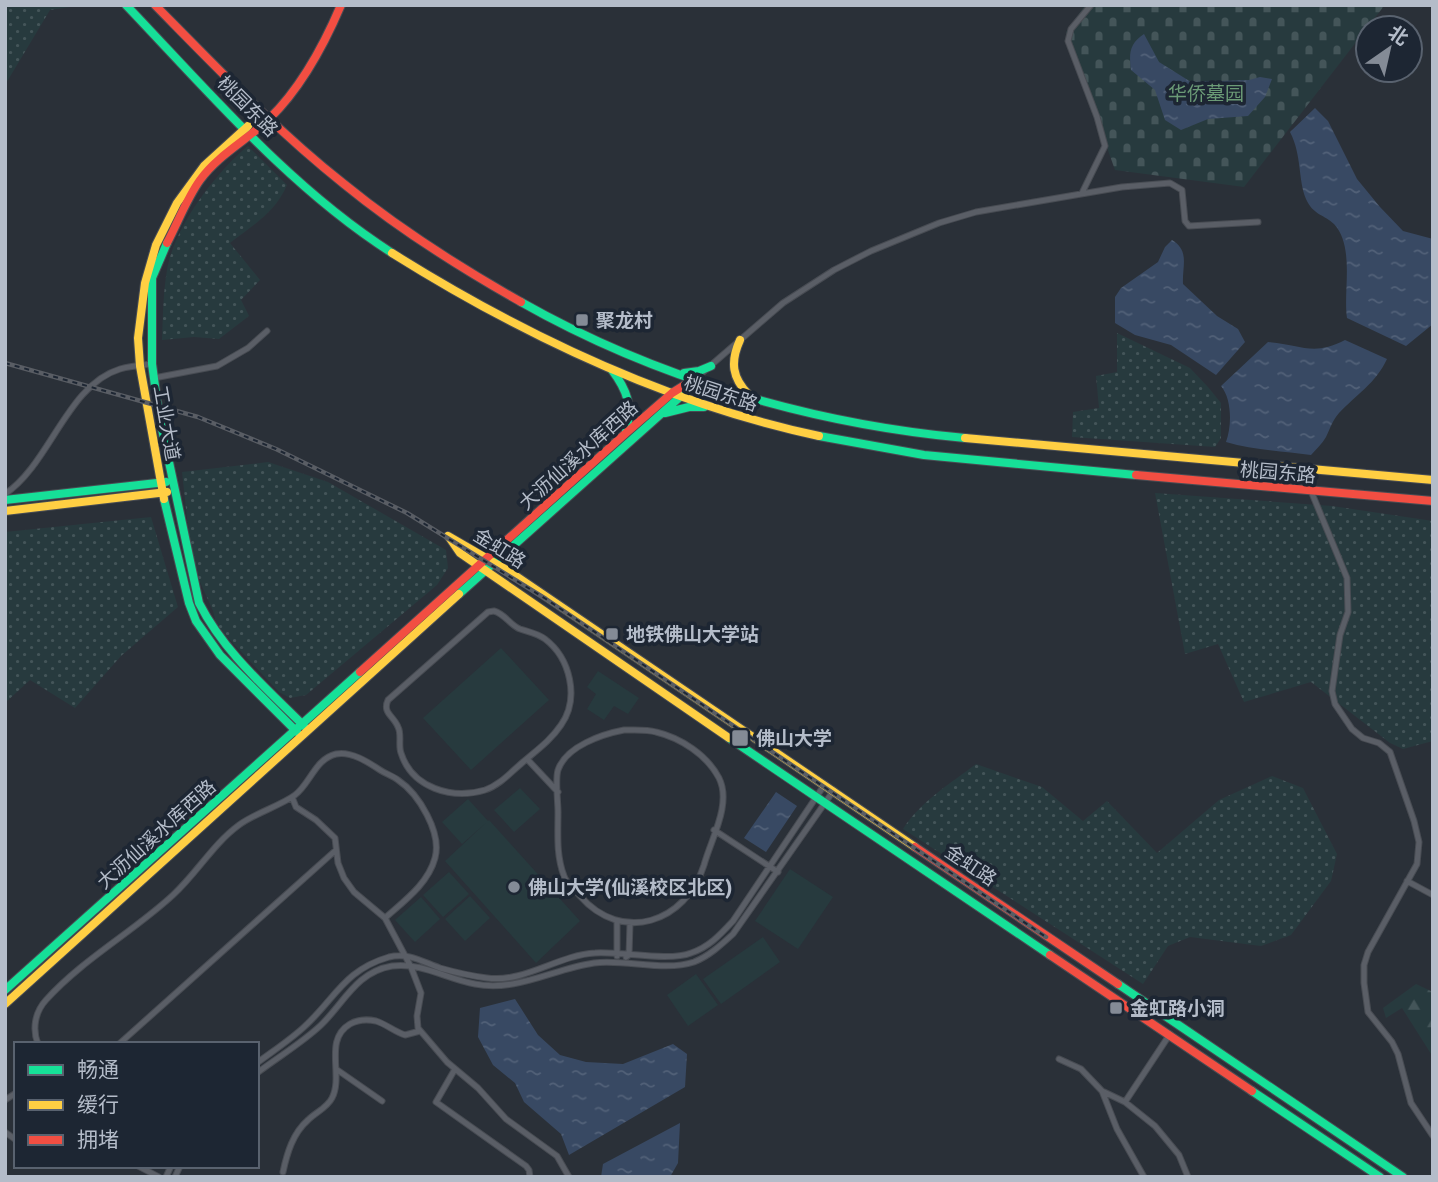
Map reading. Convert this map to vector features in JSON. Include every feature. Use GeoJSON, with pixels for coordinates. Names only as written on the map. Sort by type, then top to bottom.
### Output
{"type":"FeatureCollection","features":[{"type":"Feature","properties":{"kind":"street","name":"桃园东路"},"geometry":{"type":"LineString","coordinates":[[126,5],[285,166],[357,228],[441,283],[563,348],[676,395],[709,407],[846,442],[929,455],[1433,501]]}},
{"type":"Feature","properties":{"kind":"street","name":"桃园东路"},"geometry":{"type":"LineString","coordinates":[[155,5],[268,119],[372,207],[451,262],[574,330],[673,371],[751,397],[850,422],[932,435],[1433,480]]}},
{"type":"Feature","properties":{"kind":"street","name":"工业大道"},"geometry":{"type":"LineString","coordinates":[[302,730],[220,655],[196,621],[189,603],[163,493],[138,338],[145,283],[156,245],[177,203],[204,166],[249,130],[268,119],[288,97],[327,39],[341,5]]}},
{"type":"Feature","properties":{"kind":"street"},"geometry":{"type":"LineString","coordinates":[[1082,193],[1105,146],[1068,41],[1071,29],[1091,5]]}},
{"type":"Feature","properties":{"kind":"street","name":"工业大道"},"geometry":{"type":"LineString","coordinates":[[249,130],[200,180],[152,278],[152,364],[159,415],[194,586],[207,620],[226,647],[302,730]]}},
{"type":"Feature","properties":{"kind":"street","name":"大沥仙溪水库西路"},"geometry":{"type":"LineString","coordinates":[[7,985],[302,730],[461,580],[483,566],[487,556],[506,545],[625,433],[676,395],[783,303],[824,277],[905,236],[976,212],[1122,187],[1170,183],[1177,185],[1182,190],[1185,221],[1189,226],[1258,222]]}},
{"type":"Feature","properties":{"kind":"street"},"geometry":{"type":"LineString","coordinates":[[154,378],[217,366],[248,348],[267,331]]}},
{"type":"Feature","properties":{"kind":"street"},"geometry":{"type":"LineString","coordinates":[[740,340],[731,364],[733,376],[751,397]]}},
{"type":"Feature","properties":{"kind":"street"},"geometry":{"type":"LineString","coordinates":[[5,494],[28,474],[87,390],[118,369],[152,364]]}},
{"type":"Feature","properties":{"kind":"street"},"geometry":{"type":"LineString","coordinates":[[673,371],[686,373],[711,366]]}},
{"type":"Feature","properties":{"kind":"street"},"geometry":{"type":"LineString","coordinates":[[612,370],[629,398],[631,415],[625,433]]}},
{"type":"Feature","properties":{"kind":"street"},"geometry":{"type":"LineString","coordinates":[[5,1004],[483,566],[495,562],[506,545],[659,416],[676,395]]}},
{"type":"Feature","properties":{"kind":"street"},"geometry":{"type":"LineString","coordinates":[[659,416],[689,407],[709,407]]}},
{"type":"Feature","properties":{"kind":"street"},"geometry":{"type":"LineString","coordinates":[[5,500],[172,482]]}},
{"type":"Feature","properties":{"kind":"street"},"geometry":{"type":"LineString","coordinates":[[1311,491],[1347,578],[1348,611],[1340,635],[1332,691],[1335,704],[1352,729],[1390,752],[1419,842],[1417,864],[1368,952],[1364,965],[1364,983],[1368,1012],[1392,1042],[1412,1103],[1433,1136]]}},
{"type":"Feature","properties":{"kind":"street"},"geometry":{"type":"LineString","coordinates":[[5,511],[174,492]]}},
{"type":"Feature","properties":{"kind":"street","name":"金虹路"},"geometry":{"type":"LineString","coordinates":[[1380,1177],[816,797],[483,566],[460,553],[448,536],[487,556],[1403,1177]]}},
{"type":"Feature","properties":{"kind":"street"},"geometry":{"type":"LineString","coordinates":[[471,548],[491,549],[506,545]]}},
{"type":"Feature","properties":{"kind":"street"},"geometry":{"type":"LineString","coordinates":[[506,545],[506,563],[510,572]]}},
{"type":"Feature","properties":{"kind":"street"},"geometry":{"type":"LineString","coordinates":[[460,553],[464,570],[461,580]]}},
{"type":"Feature","properties":{"kind":"street"},"geometry":{"type":"LineString","coordinates":[[488,612],[500,612],[517,628],[537,633],[553,646],[563,660],[572,689],[564,722],[552,737],[527,758],[496,785],[469,793],[438,790],[422,782],[410,770],[400,750],[399,727],[386,712],[388,700],[488,612]]}},
{"type":"Feature","properties":{"kind":"street"},"geometry":{"type":"LineString","coordinates":[[624,730],[654,731],[689,746],[707,761],[719,778],[725,795],[714,830],[701,872],[688,896],[671,913],[642,923],[617,922],[588,905],[564,878],[557,849],[558,770],[567,757],[584,743],[603,734],[624,730]]}},
{"type":"Feature","properties":{"kind":"street"},"geometry":{"type":"LineString","coordinates":[[37,1042],[34,1035],[36,1017],[44,1001],[85,964],[174,894],[196,873],[222,838],[241,823],[295,795],[324,759],[336,754],[350,755],[368,762],[400,781],[429,817],[436,834],[436,855],[429,875],[385,918]]}},
{"type":"Feature","properties":{"kind":"street"},"geometry":{"type":"LineString","coordinates":[[527,758],[558,792]]}},
{"type":"Feature","properties":{"kind":"street"},"geometry":{"type":"LineString","coordinates":[[400,781],[410,770]]}},
{"type":"Feature","properties":{"kind":"street"},"geometry":{"type":"LineString","coordinates":[[259,1061],[302,1029],[323,1009],[342,983],[360,970],[391,957],[416,957],[439,967],[488,978],[507,978],[594,953],[689,954],[715,941],[733,921],[825,784]]}},
{"type":"Feature","properties":{"kind":"street"},"geometry":{"type":"LineString","coordinates":[[259,1072],[321,1025],[354,985],[373,972],[393,966],[424,968],[475,984],[511,985],[592,963],[621,961],[657,966],[693,962],[717,949],[733,934],[834,790]]}},
{"type":"Feature","properties":{"kind":"street"},"geometry":{"type":"LineString","coordinates":[[292,796],[296,807],[316,820],[335,838],[344,878],[354,892],[385,918],[411,967],[421,993],[417,1016],[420,1031],[506,1119],[557,1156],[569,1177]]}},
{"type":"Feature","properties":{"kind":"street"},"geometry":{"type":"LineString","coordinates":[[714,830],[778,872]]}},
{"type":"Feature","properties":{"kind":"street"},"geometry":{"type":"LineString","coordinates":[[121,1042],[336,850]]}},
{"type":"Feature","properties":{"kind":"street"},"geometry":{"type":"LineString","coordinates":[[1407,881],[1433,895]]}},
{"type":"Feature","properties":{"kind":"street"},"geometry":{"type":"LineString","coordinates":[[617,922],[615,954],[621,961]]}},
{"type":"Feature","properties":{"kind":"street"},"geometry":{"type":"LineString","coordinates":[[629,955],[630,923]]}},
{"type":"Feature","properties":{"kind":"street"},"geometry":{"type":"LineString","coordinates":[[621,961],[629,955]]}},
{"type":"Feature","properties":{"kind":"street"},"geometry":{"type":"LineString","coordinates":[[7,985],[17,993]]}},
{"type":"Feature","properties":{"kind":"street"},"geometry":{"type":"LineString","coordinates":[[283,1172],[294,1138],[307,1120],[331,1100],[337,1082],[336,1040],[351,1024],[368,1020],[380,1022],[405,1035],[420,1031]]}},
{"type":"Feature","properties":{"kind":"street"},"geometry":{"type":"LineString","coordinates":[[1125,1102],[1170,1034]]}},
{"type":"Feature","properties":{"kind":"street"},"geometry":{"type":"LineString","coordinates":[[1059,1059],[1081,1069],[1102,1091],[1125,1102],[1155,1126],[1179,1155],[1188,1177]]}},
{"type":"Feature","properties":{"kind":"street"},"geometry":{"type":"LineString","coordinates":[[336,1069],[382,1101]]}},
{"type":"Feature","properties":{"kind":"street"},"geometry":{"type":"LineString","coordinates":[[455,1069],[436,1102],[526,1166],[530,1177]]}},
{"type":"Feature","properties":{"kind":"street"},"geometry":{"type":"LineString","coordinates":[[1102,1091],[1117,1129],[1144,1177]]}},
{"type":"Feature","properties":{"kind":"street"},"geometry":{"type":"LineString","coordinates":[[142,1168],[159,1177]]}},
{"type":"Feature","properties":{"kind":"green space"},"geometry":{"type":"Polygon","coordinates":[[[5,5],[84,5],[50,10],[5,85],[5,5]]]}},
{"type":"Feature","properties":{"kind":"green space","name":"华侨墓园"},"geometry":{"type":"Polygon","coordinates":[[[1085,5],[1384,6],[1378,14],[1354,14],[1354,45],[1244,187],[1115,170],[1066,32],[1085,5]]]}},
{"type":"Feature","properties":{"kind":"green space"},"geometry":{"type":"Polygon","coordinates":[[[248,146],[287,185],[270,211],[230,243],[260,280],[241,300],[249,316],[219,339],[194,337],[162,340],[167,270],[178,236],[210,185],[248,146]]]}},
{"type":"Feature","properties":{"kind":"green space"},"geometry":{"type":"Polygon","coordinates":[[[1117,333],[1190,368],[1208,387],[1221,403],[1221,438],[1215,447],[1072,437],[1073,412],[1099,408],[1096,376],[1117,372],[1117,333]]]}},
{"type":"Feature","properties":{"kind":"green space"},"geometry":{"type":"Polygon","coordinates":[[[268,462],[328,482],[446,550],[448,568],[437,585],[306,695],[290,698],[279,692],[217,626],[192,564],[182,472],[268,462]]]}},
{"type":"Feature","properties":{"kind":"green space"},"geometry":{"type":"Polygon","coordinates":[[[1155,493],[1332,506],[1433,521],[1433,741],[1403,749],[1390,743],[1311,682],[1244,702],[1218,644],[1185,654],[1155,493]]]}},
{"type":"Feature","properties":{"kind":"green space"},"geometry":{"type":"Polygon","coordinates":[[[151,517],[178,607],[121,656],[75,708],[30,680],[5,703],[5,532],[151,517]]]}},
{"type":"Feature","properties":{"kind":"green space"},"geometry":{"type":"Polygon","coordinates":[[[501,648],[549,700],[471,770],[423,718],[501,648]]]}},
{"type":"Feature","properties":{"kind":"green space"},"geometry":{"type":"Polygon","coordinates":[[[598,671],[639,698],[628,714],[614,706],[604,720],[587,709],[596,694],[587,687],[598,671]]]}},
{"type":"Feature","properties":{"kind":"green space"},"geometry":{"type":"Polygon","coordinates":[[[976,764],[1042,787],[1083,821],[1107,801],[1157,853],[1219,800],[1272,776],[1303,788],[1337,854],[1331,881],[1291,935],[1261,946],[1190,937],[1168,946],[1143,984],[903,829],[927,802],[976,764]]]}},
{"type":"Feature","properties":{"kind":"green space"},"geometry":{"type":"Polygon","coordinates":[[[520,788],[540,809],[514,832],[494,810],[520,788]]]}},
{"type":"Feature","properties":{"kind":"green space"},"geometry":{"type":"Polygon","coordinates":[[[468,799],[488,821],[462,844],[442,822],[468,799]]]}},
{"type":"Feature","properties":{"kind":"green space"},"geometry":{"type":"Polygon","coordinates":[[[489,820],[580,921],[536,963],[445,861],[489,820]]]}},
{"type":"Feature","properties":{"kind":"green space"},"geometry":{"type":"Polygon","coordinates":[[[790,869],[833,897],[798,949],[755,921],[790,869]]]}},
{"type":"Feature","properties":{"kind":"green space"},"geometry":{"type":"Polygon","coordinates":[[[449,872],[469,894],[443,917],[423,895],[449,872]]]}},
{"type":"Feature","properties":{"kind":"green space"},"geometry":{"type":"Polygon","coordinates":[[[470,896],[490,918],[465,941],[445,919],[470,896]]]}},
{"type":"Feature","properties":{"kind":"green space"},"geometry":{"type":"Polygon","coordinates":[[[421,897],[440,919],[415,942],[395,920],[421,897]]]}},
{"type":"Feature","properties":{"kind":"green space"},"geometry":{"type":"Polygon","coordinates":[[[763,937],[780,962],[721,1004],[703,979],[763,937]]]}},
{"type":"Feature","properties":{"kind":"green space"},"geometry":{"type":"Polygon","coordinates":[[[696,974],[718,1005],[688,1026],[667,995],[696,974]]]}},
{"type":"Feature","properties":{"kind":"green space"},"geometry":{"type":"Polygon","coordinates":[[[1416,984],[1433,992],[1433,1057],[1402,1008],[1386,1018],[1383,1008],[1416,984]]]}},
{"type":"Feature","properties":{"kind":"water"},"geometry":{"type":"Polygon","coordinates":[[[1144,34],[1159,62],[1191,82],[1249,80],[1260,77],[1272,79],[1265,97],[1248,116],[1208,119],[1181,130],[1165,120],[1155,90],[1131,70],[1131,50],[1144,34]]]}},
{"type":"Feature","properties":{"kind":"water"},"geometry":{"type":"Polygon","coordinates":[[[1315,108],[1328,121],[1357,179],[1380,207],[1403,231],[1433,239],[1433,324],[1406,346],[1347,318],[1344,245],[1334,224],[1316,212],[1306,199],[1290,132],[1315,108]]]}},
{"type":"Feature","properties":{"kind":"water"},"geometry":{"type":"Polygon","coordinates":[[[1172,240],[1178,244],[1183,254],[1183,284],[1217,316],[1238,329],[1245,342],[1216,375],[1171,345],[1135,335],[1115,323],[1115,297],[1121,288],[1158,262],[1165,247],[1172,240]]]}},
{"type":"Feature","properties":{"kind":"water"},"geometry":{"type":"Polygon","coordinates":[[[1345,340],[1387,359],[1371,382],[1337,416],[1324,440],[1311,455],[1257,449],[1226,442],[1230,413],[1225,391],[1221,386],[1268,342],[1315,349],[1345,340]]]}},
{"type":"Feature","properties":{"kind":"water"},"geometry":{"type":"Polygon","coordinates":[[[776,792],[797,806],[766,852],[744,838],[776,792]]]}},
{"type":"Feature","properties":{"kind":"water"},"geometry":{"type":"Polygon","coordinates":[[[515,999],[538,1035],[560,1055],[586,1062],[623,1064],[673,1044],[687,1054],[685,1087],[569,1155],[561,1134],[524,1102],[515,1083],[493,1065],[478,1037],[480,1008],[515,999]]]}},
{"type":"Feature","properties":{"kind":"water"},"geometry":{"type":"Polygon","coordinates":[[[680,1123],[678,1163],[670,1177],[601,1177],[603,1164],[680,1123]]]}},
{"type":"Feature","properties":{"kind":"railway"},"geometry":{"type":"LineString","coordinates":[[5,363],[198,417],[276,449],[407,513],[546,599],[1046,937]]}},
{"type":"Feature","properties":{"kind":"traffic: fast"},"geometry":{"type":"LineString","coordinates":[[126,5],[220,105],[285,169],[319,199],[392,253]]}},
{"type":"Feature","properties":{"kind":"traffic: fast"},"geometry":{"type":"LineString","coordinates":[[167,243],[152,278],[152,364],[159,415],[199,603],[233,653],[304,726]]}},
{"type":"Feature","properties":{"kind":"traffic: fast"},"geometry":{"type":"LineString","coordinates":[[521,302],[625,353],[736,393],[850,422],[965,438]]}},
{"type":"Feature","properties":{"kind":"traffic: fast"},"geometry":{"type":"LineString","coordinates":[[684,373],[711,366]]}},
{"type":"Feature","properties":{"kind":"traffic: fast"},"geometry":{"type":"LineString","coordinates":[[612,370],[622,384],[629,406],[626,431]]}},
{"type":"Feature","properties":{"kind":"traffic: fast"},"geometry":{"type":"LineString","coordinates":[[459,594],[681,396],[695,379]]}},
{"type":"Feature","properties":{"kind":"traffic: fast"},"geometry":{"type":"LineString","coordinates":[[665,413],[689,407],[704,407]]}},
{"type":"Feature","properties":{"kind":"traffic: fast"},"geometry":{"type":"LineString","coordinates":[[819,436],[924,455],[1136,475]]}},
{"type":"Feature","properties":{"kind":"traffic: fast"},"geometry":{"type":"LineString","coordinates":[[5,500],[166,482]]}},
{"type":"Feature","properties":{"kind":"traffic: fast"},"geometry":{"type":"LineString","coordinates":[[164,499],[189,603],[196,621],[220,655],[297,732]]}},
{"type":"Feature","properties":{"kind":"traffic: fast"},"geometry":{"type":"LineString","coordinates":[[5,990],[360,672]]}},
{"type":"Feature","properties":{"kind":"traffic: fast"},"geometry":{"type":"LineString","coordinates":[[729,738],[1050,955]]}},
{"type":"Feature","properties":{"kind":"traffic: fast"},"geometry":{"type":"LineString","coordinates":[[1118,984],[1403,1177]]}},
{"type":"Feature","properties":{"kind":"traffic: fast"},"geometry":{"type":"LineString","coordinates":[[1252,1091],[1380,1177]]}},
{"type":"Feature","properties":{"kind":"traffic: slow"},"geometry":{"type":"LineString","coordinates":[[164,499],[140,366],[138,338],[145,283],[156,245],[177,203],[204,166],[248,126]]}},
{"type":"Feature","properties":{"kind":"traffic: slow"},"geometry":{"type":"LineString","coordinates":[[392,253],[493,312],[598,363],[707,405],[819,436]]}},
{"type":"Feature","properties":{"kind":"traffic: slow"},"geometry":{"type":"LineString","coordinates":[[740,340],[734,369],[743,389],[749,395]]}},
{"type":"Feature","properties":{"kind":"traffic: slow"},"geometry":{"type":"LineString","coordinates":[[965,438],[1433,480]]}},
{"type":"Feature","properties":{"kind":"traffic: slow"},"geometry":{"type":"LineString","coordinates":[[5,511],[167,492]]}},
{"type":"Feature","properties":{"kind":"traffic: slow"},"geometry":{"type":"LineString","coordinates":[[448,536],[510,572],[915,847]]}},
{"type":"Feature","properties":{"kind":"traffic: slow"},"geometry":{"type":"LineString","coordinates":[[449,537],[460,553],[729,738]]}},
{"type":"Feature","properties":{"kind":"traffic: slow"},"geometry":{"type":"LineString","coordinates":[[5,1004],[459,594]]}},
{"type":"Feature","properties":{"kind":"traffic: jam"},"geometry":{"type":"LineString","coordinates":[[155,5],[270,120],[344,184],[430,247],[521,302]]}},
{"type":"Feature","properties":{"kind":"traffic: jam"},"geometry":{"type":"LineString","coordinates":[[167,243],[191,194],[207,171],[269,119],[291,94],[319,50],[341,5]]}},
{"type":"Feature","properties":{"kind":"traffic: jam"},"geometry":{"type":"LineString","coordinates":[[360,672],[626,433],[672,393],[688,383]]}},
{"type":"Feature","properties":{"kind":"traffic: jam"},"geometry":{"type":"LineString","coordinates":[[1136,475],[1433,501]]}},
{"type":"Feature","properties":{"kind":"traffic: jam"},"geometry":{"type":"LineString","coordinates":[[915,847],[1118,984]]}},
{"type":"Feature","properties":{"kind":"traffic: jam"},"geometry":{"type":"LineString","coordinates":[[1050,955],[1252,1091]]}},
{"type":"Feature","properties":{"kind":"place","name":"聚龙村"},"geometry":{"type":"Point","coordinates":[582,320]}},
{"type":"Feature","properties":{"kind":"place","name":"地铁佛山大学站"},"geometry":{"type":"Point","coordinates":[612,634]}},
{"type":"Feature","properties":{"kind":"place","name":"佛山大学"},"geometry":{"type":"Point","coordinates":[740,738]}},
{"type":"Feature","properties":{"kind":"place","name":"佛山大学(仙溪校区北区)"},"geometry":{"type":"Point","coordinates":[514,887]}},
{"type":"Feature","properties":{"kind":"place","name":"金虹路小洞"},"geometry":{"type":"Point","coordinates":[1116,1008]}}]}
